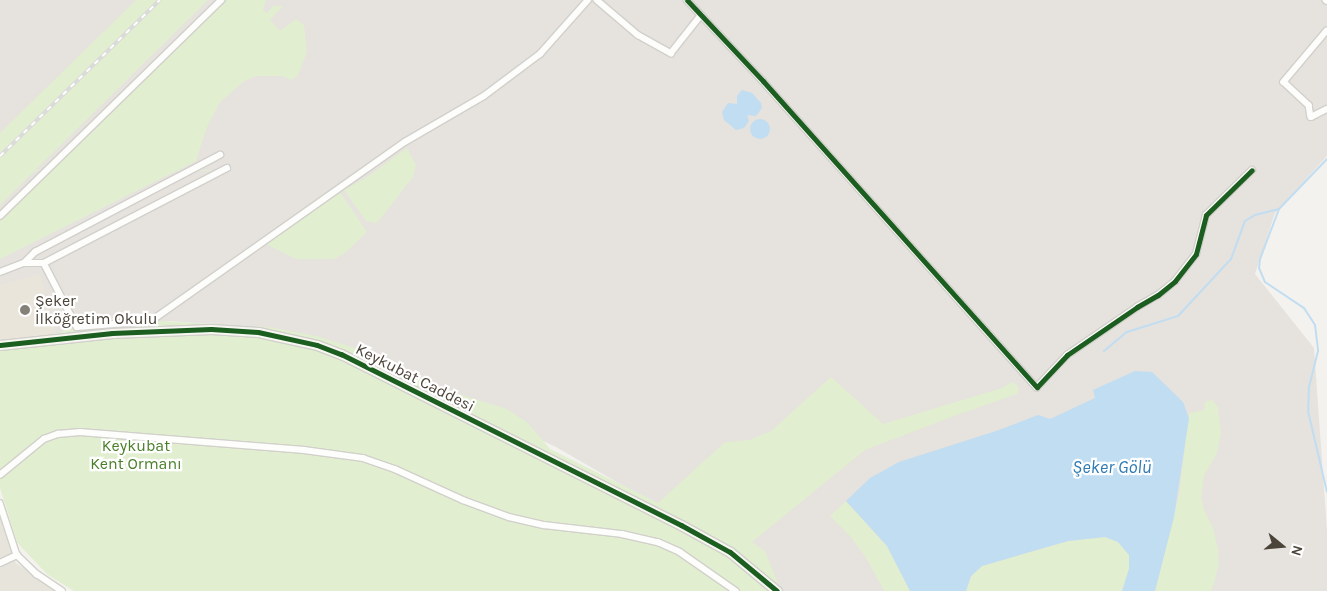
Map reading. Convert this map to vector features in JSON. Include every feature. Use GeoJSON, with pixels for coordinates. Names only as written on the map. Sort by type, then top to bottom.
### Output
{"type":"FeatureCollection","features":[{"type":"Feature","properties":{"kind":"street"},"geometry":{"type":"LineString","coordinates":[[0,216],[221,0]]}},
{"type":"Feature","properties":{"kind":"street"},"geometry":{"type":"LineString","coordinates":[[77,327],[151,321],[405,142],[484,96],[540,54],[588,0]]}},
{"type":"Feature","properties":{"kind":"street"},"geometry":{"type":"LineString","coordinates":[[597,0],[638,34],[671,53],[701,15]]}},
{"type":"Feature","properties":{"kind":"street"},"geometry":{"type":"LineString","coordinates":[[687,0],[1037,387],[1067,356],[1175,282],[1196,254],[1206,215],[1252,170]]}},
{"type":"Feature","properties":{"kind":"street"},"geometry":{"type":"LineString","coordinates":[[1327,31],[1284,82],[1309,105],[1311,117],[1327,109]]}},
{"type":"Feature","properties":{"kind":"street"},"geometry":{"type":"LineString","coordinates":[[24,263],[35,252],[220,155]]}},
{"type":"Feature","properties":{"kind":"street"},"geometry":{"type":"LineString","coordinates":[[0,272],[24,263],[44,263],[227,168]]}},
{"type":"Feature","properties":{"kind":"street"},"geometry":{"type":"LineString","coordinates":[[44,263],[77,327],[84,336]]}},
{"type":"Feature","properties":{"kind":"street","name":"Keykubat Caddesi"},"geometry":{"type":"LineString","coordinates":[[0,346],[84,336],[227,329],[274,334],[329,350],[681,525],[736,556],[777,591]]}},
{"type":"Feature","properties":{"kind":"street"},"geometry":{"type":"LineString","coordinates":[[0,475],[44,439],[58,434],[80,432],[304,450],[364,458],[395,469],[463,500],[509,517],[544,525],[622,534],[658,542],[680,552],[736,591]]}},
{"type":"Feature","properties":{"kind":"street"},"geometry":{"type":"LineString","coordinates":[[0,503],[17,555],[38,574],[62,591]]}},
{"type":"Feature","properties":{"kind":"street"},"geometry":{"type":"LineString","coordinates":[[0,562],[17,555]]}},
{"type":"Feature","properties":{"kind":"shaded area"},"geometry":{"type":"Polygon","coordinates":[[[0,0],[1327,0],[1327,156],[1275,213],[1255,274],[1314,348],[1327,531],[1327,591],[780,591],[726,545],[556,447],[421,383],[285,330],[171,321],[0,340],[0,0]]]}},
{"type":"Feature","properties":{"kind":"shaded area","name":"Şeker İlköğretim Okulu"},"geometry":{"type":"Polygon","coordinates":[[[40,274],[56,334],[0,341],[0,285],[40,274]]]}},
{"type":"Feature","properties":{"kind":"shaded area"},"geometry":{"type":"Polygon","coordinates":[[[0,516],[16,563],[58,591],[0,591],[0,516]]]}},
{"type":"Feature","properties":{"kind":"green space"},"geometry":{"type":"Polygon","coordinates":[[[136,0],[208,0],[0,205],[0,133],[136,0]]]}},
{"type":"Feature","properties":{"kind":"green space"},"geometry":{"type":"Polygon","coordinates":[[[225,0],[266,0],[263,10],[267,13],[273,6],[283,6],[270,20],[280,31],[296,19],[304,25],[307,52],[298,75],[292,80],[282,76],[256,76],[243,82],[220,102],[207,127],[196,161],[0,259],[0,220],[225,0]]]}},
{"type":"Feature","properties":{"kind":"green space"},"geometry":{"type":"Polygon","coordinates":[[[407,148],[416,165],[413,177],[377,223],[366,221],[344,190],[367,177],[407,148]]]}},
{"type":"Feature","properties":{"kind":"green space"},"geometry":{"type":"Polygon","coordinates":[[[211,170],[211,171],[20,171],[211,170]]]}},
{"type":"Feature","properties":{"kind":"green space"},"geometry":{"type":"Polygon","coordinates":[[[340,192],[367,232],[345,253],[334,259],[296,259],[266,244],[340,192]]]}},
{"type":"Feature","properties":{"kind":"green space","name":"Keykubat Kent Ormanı"},"geometry":{"type":"Polygon","coordinates":[[[148,317],[159,321],[268,327],[317,336],[355,348],[392,363],[446,390],[507,409],[528,423],[550,449],[658,503],[725,442],[749,440],[771,431],[831,377],[883,424],[1002,388],[1011,382],[1017,385],[1019,389],[1017,394],[865,450],[752,542],[765,551],[781,591],[74,591],[48,575],[17,542],[0,488],[0,341],[56,334],[86,322],[148,317]]]}},
{"type":"Feature","properties":{"kind":"green space"},"geometry":{"type":"Polygon","coordinates":[[[1212,400],[1218,407],[1221,433],[1217,453],[1204,476],[1201,497],[1204,510],[1213,528],[1218,549],[1219,563],[1214,583],[1211,591],[1155,591],[1179,495],[1189,413],[1204,410],[1205,402],[1212,400]]]}},
{"type":"Feature","properties":{"kind":"green space"},"geometry":{"type":"Polygon","coordinates":[[[846,501],[887,546],[910,591],[884,591],[865,556],[849,535],[830,516],[846,501]]]}},
{"type":"Feature","properties":{"kind":"green space"},"geometry":{"type":"Polygon","coordinates":[[[1105,537],[1118,542],[1129,555],[1129,569],[1122,591],[966,591],[971,576],[982,566],[1068,541],[1105,537]]]}},
{"type":"Feature","properties":{"kind":"water"},"geometry":{"type":"Polygon","coordinates":[[[742,90],[752,93],[761,103],[762,108],[756,116],[747,115],[749,121],[744,128],[736,130],[724,120],[722,112],[728,103],[737,104],[737,96],[742,90]]]}},
{"type":"Feature","properties":{"kind":"water"},"geometry":{"type":"Polygon","coordinates":[[[760,119],[767,122],[770,129],[767,136],[760,139],[753,136],[750,129],[753,122],[760,119]]]}},
{"type":"Feature","properties":{"kind":"water","name":"Şeker Gölü"},"geometry":{"type":"Polygon","coordinates":[[[1135,371],[1152,372],[1183,402],[1189,418],[1174,517],[1155,591],[1122,591],[1129,569],[1129,555],[1118,542],[1105,537],[1068,541],[982,566],[971,576],[966,591],[910,591],[887,546],[846,501],[870,478],[899,462],[999,430],[1038,415],[1050,419],[1095,398],[1093,390],[1135,371]]]}},
{"type":"Feature","properties":{"kind":"waterway"},"geometry":{"type":"LineString","coordinates":[[1104,351],[1127,332],[1178,316],[1231,259],[1245,221],[1255,215],[1279,209],[1327,159]]}},
{"type":"Feature","properties":{"kind":"waterway"},"geometry":{"type":"LineString","coordinates":[[1279,209],[1260,259],[1259,268],[1265,282],[1304,308],[1315,325],[1318,351],[1309,386],[1308,411],[1327,492]]}},
{"type":"Feature","properties":{"kind":"railway"},"geometry":{"type":"LineString","coordinates":[[0,156],[160,0]]}},
{"type":"Feature","properties":{"kind":"cycle path"},"geometry":{"type":"LineString","coordinates":[[687,0],[763,81],[1037,387],[1067,355],[1137,307],[1158,295],[1175,281],[1196,254],[1206,215],[1252,170]]}},
{"type":"Feature","properties":{"kind":"cycle path"},"geometry":{"type":"LineString","coordinates":[[0,345],[112,333],[211,329],[258,332],[317,345],[341,354],[681,525],[730,552],[777,591]]}},
{"type":"Feature","properties":{"kind":"place","name":"Şeker İlköğretim Okulu"},"geometry":{"type":"Point","coordinates":[25,310]}}]}
